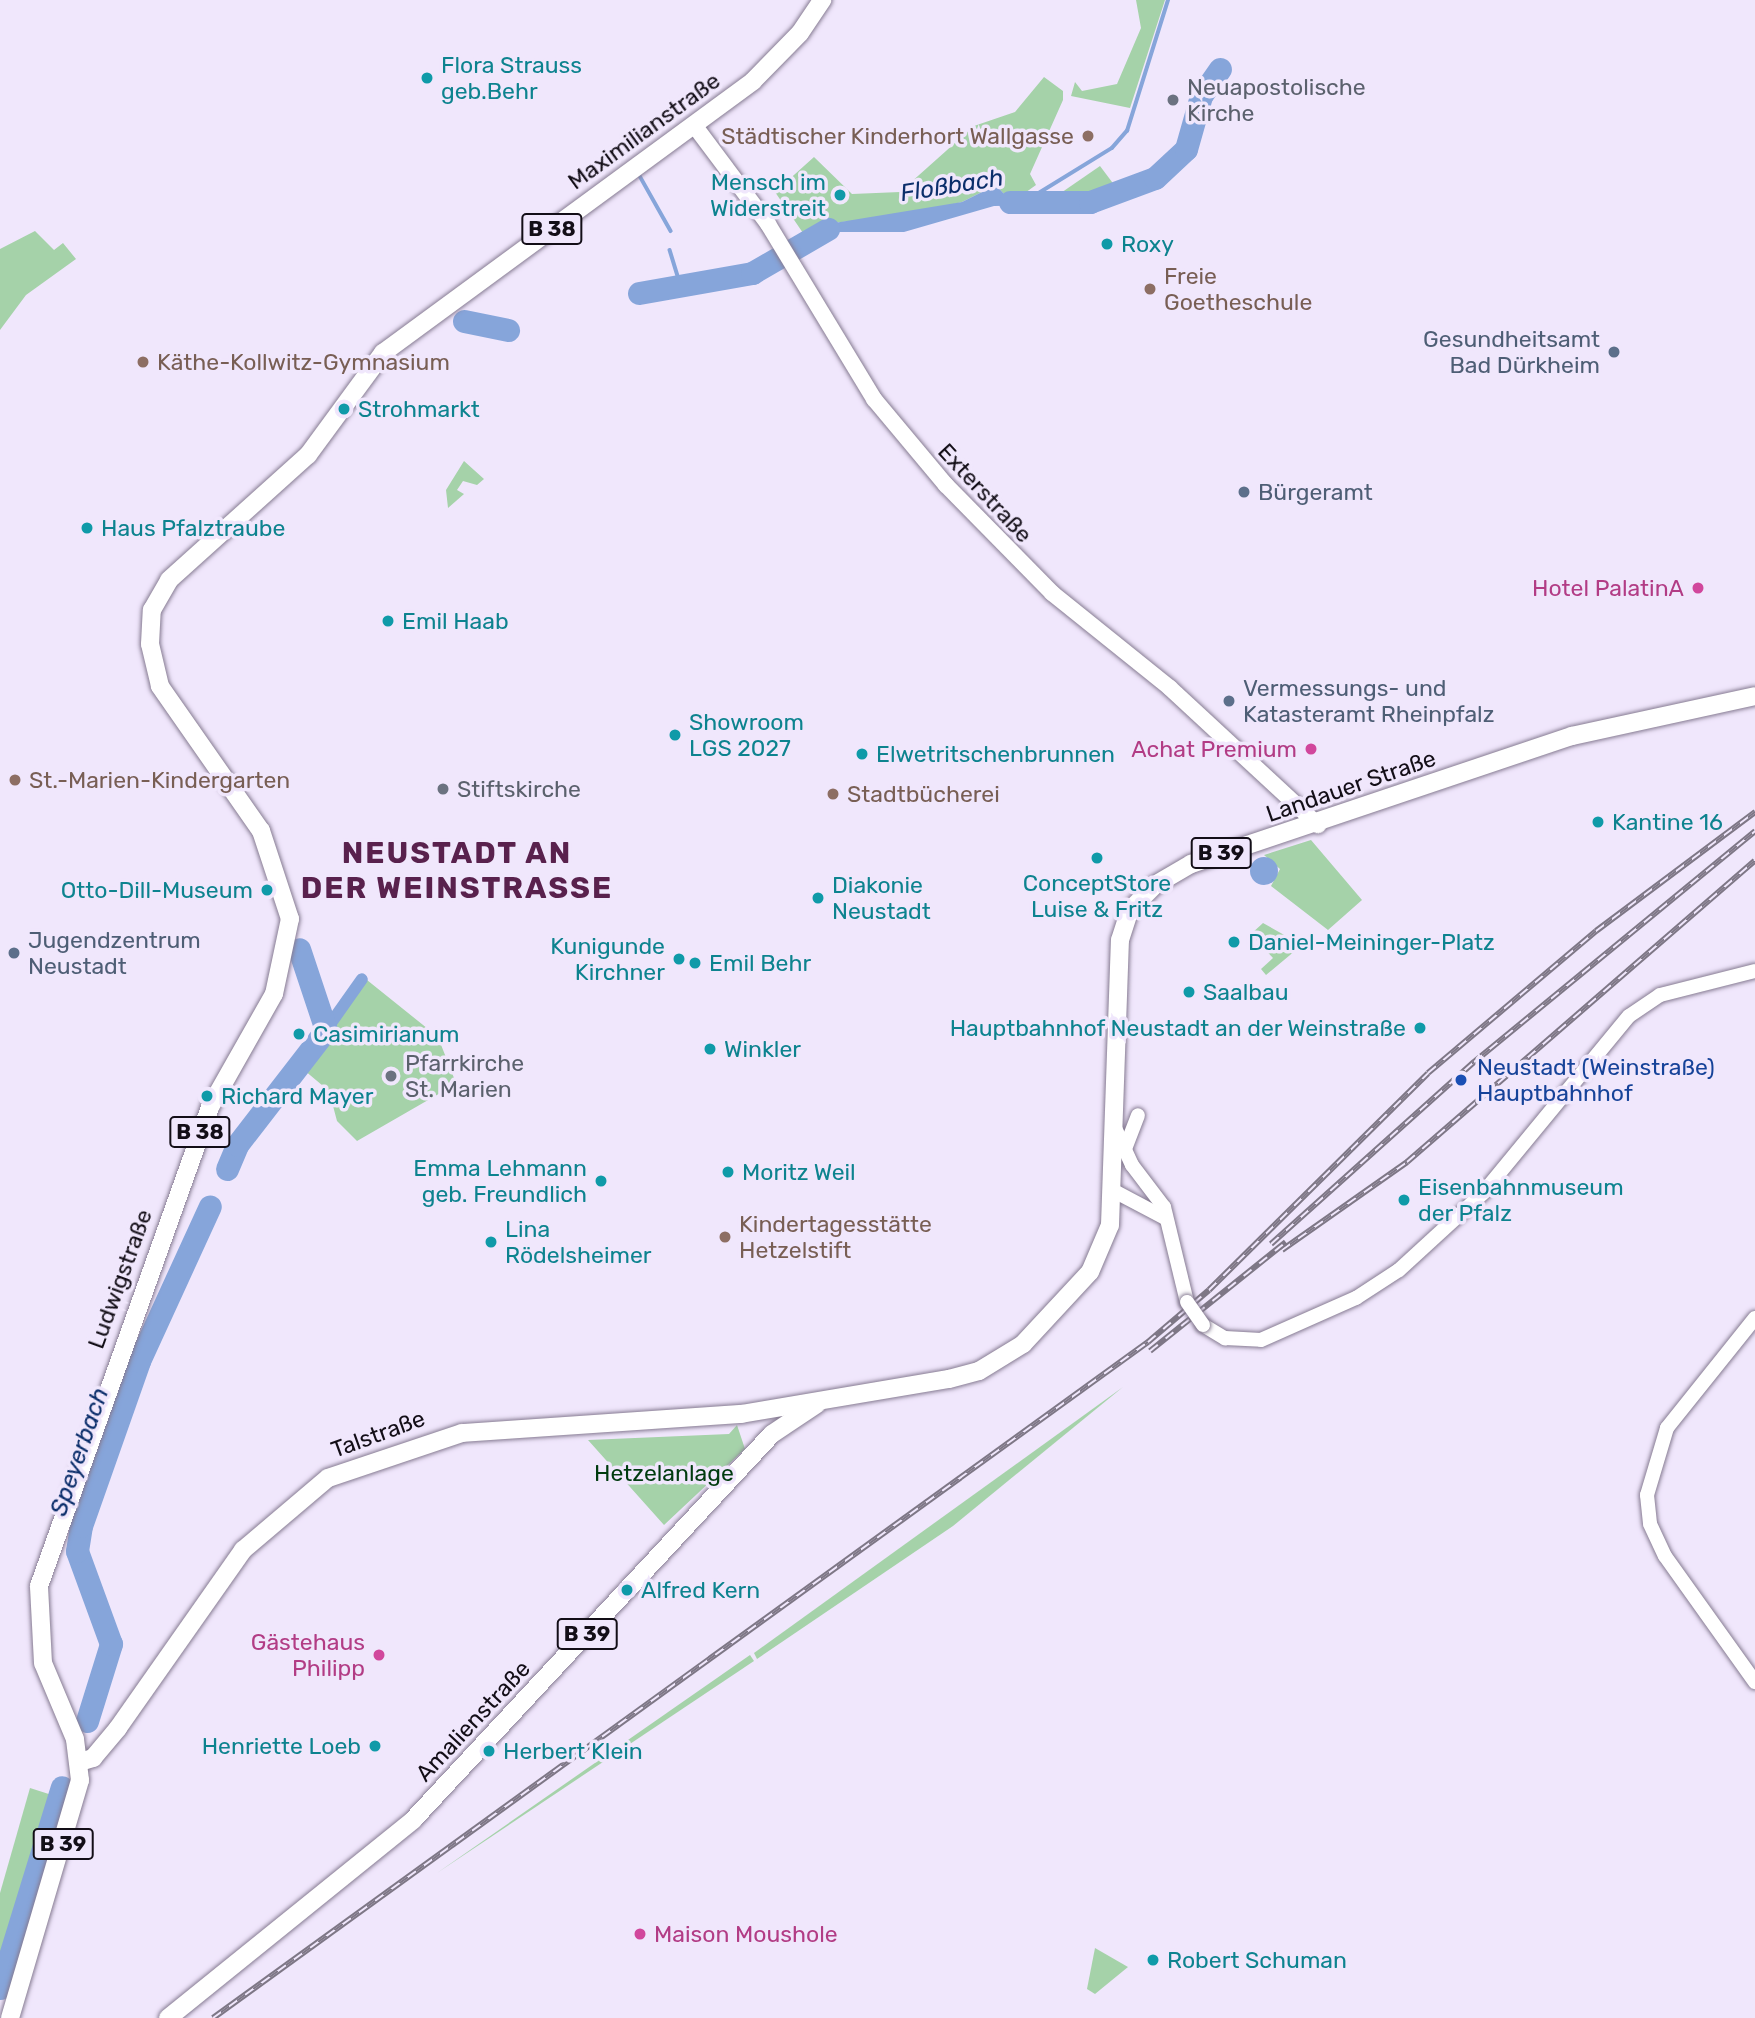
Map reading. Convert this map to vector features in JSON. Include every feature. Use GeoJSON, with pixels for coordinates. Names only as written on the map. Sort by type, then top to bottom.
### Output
{"type":"FeatureCollection","features":[{"type":"Feature","properties":{"kind":"main road","name":"Maximilianstraße"},"geometry":{"type":"LineString","coordinates":[[288,902],[261,831],[160,686],[149,625],[161,590],[318,444],[364,372],[409,334],[694,125],[780,55],[822,0]]}},
{"type":"Feature","properties":{"kind":"main road","name":"Exterstraße"},"geometry":{"type":"LineString","coordinates":[[694,125],[785,251],[874,399],[977,519],[1052,593],[1170,688],[1318,825]]}},
{"type":"Feature","properties":{"kind":"main road","name":"Landauer Straße"},"geometry":{"type":"LineString","coordinates":[[1063,1305],[1097,1260],[1114,1191],[1117,974],[1130,910],[1191,864],[1318,825],[1596,728],[1755,696]]}},
{"type":"Feature","properties":{"kind":"main road","name":"Ludwigstraße"},"geometry":{"type":"LineString","coordinates":[[80,1762],[75,1739],[43,1663],[37,1606],[42,1575],[210,1107],[274,994],[283,965],[288,902]]}},
{"type":"Feature","properties":{"kind":"main road","name":"Talstraße"},"geometry":{"type":"LineString","coordinates":[[80,1762],[93,1758],[118,1728],[243,1550],[328,1478],[462,1433],[741,1414],[819,1403],[979,1371],[1023,1344],[1063,1305]]}},
{"type":"Feature","properties":{"kind":"main road","name":"Amalienstraße"},"geometry":{"type":"LineString","coordinates":[[168,2018],[413,1820],[772,1434],[819,1403]]}},
{"type":"Feature","properties":{"kind":"main road"},"geometry":{"type":"LineString","coordinates":[[771,1409],[772,1434]]}},
{"type":"Feature","properties":{"kind":"main road"},"geometry":{"type":"LineString","coordinates":[[741,1414],[757,1430],[755,1453]]}},
{"type":"Feature","properties":{"kind":"main road"},"geometry":{"type":"LineString","coordinates":[[75,1739],[97,1741],[118,1728]]}},
{"type":"Feature","properties":{"kind":"main road","name":"B 39"},"geometry":{"type":"LineString","coordinates":[[10,2018],[74,1804],[80,1762]]}},
{"type":"Feature","properties":{"kind":"street"},"geometry":{"type":"LineString","coordinates":[[1115,1128],[1143,1182],[1170,1225],[1187,1302],[1203,1325],[1225,1338],[1261,1340],[1356,1298],[1408,1262],[1483,1193],[1629,1016],[1660,995],[1755,971]]}},
{"type":"Feature","properties":{"kind":"street"},"geometry":{"type":"LineString","coordinates":[[1125,1149],[1138,1115]]}},
{"type":"Feature","properties":{"kind":"street"},"geometry":{"type":"LineString","coordinates":[[1114,1191],[1143,1182]]}},
{"type":"Feature","properties":{"kind":"street"},"geometry":{"type":"LineString","coordinates":[[1114,1191],[1152,1206],[1170,1225]]}},
{"type":"Feature","properties":{"kind":"street"},"geometry":{"type":"LineString","coordinates":[[1755,1318],[1657,1447],[1647,1505],[1665,1556],[1755,1682]]}},
{"type":"Feature","properties":{"kind":"green space"},"geometry":{"type":"Polygon","coordinates":[[[1136,0],[1165,0],[1130,108],[1071,96],[1075,82],[1082,91],[1117,84],[1141,28],[1136,0]]]}},
{"type":"Feature","properties":{"kind":"green space"},"geometry":{"type":"Polygon","coordinates":[[[1044,77],[1063,91],[1063,100],[1030,174],[1036,185],[1022,195],[1005,195],[996,185],[962,202],[911,215],[822,224],[803,233],[775,192],[814,157],[852,194],[900,192],[974,126],[1015,112],[1044,77]]]}},
{"type":"Feature","properties":{"kind":"green space"},"geometry":{"type":"Polygon","coordinates":[[[1100,166],[1118,190],[1080,199],[1055,197],[1100,166]]]}},
{"type":"Feature","properties":{"kind":"green space"},"geometry":{"type":"Polygon","coordinates":[[[35,231],[54,250],[63,243],[76,259],[26,295],[0,330],[0,249],[35,231]]]}},
{"type":"Feature","properties":{"kind":"green space"},"geometry":{"type":"Polygon","coordinates":[[[464,461],[484,479],[477,485],[463,481],[457,490],[464,494],[448,508],[446,490],[464,461]]]}},
{"type":"Feature","properties":{"kind":"green space"},"geometry":{"type":"Polygon","coordinates":[[[1311,840],[1362,900],[1328,930],[1271,886],[1280,869],[1264,855],[1311,840]]]}},
{"type":"Feature","properties":{"kind":"green space"},"geometry":{"type":"Polygon","coordinates":[[[1263,923],[1302,945],[1266,975],[1261,969],[1273,958],[1251,934],[1263,923]]]}},
{"type":"Feature","properties":{"kind":"green space"},"geometry":{"type":"Polygon","coordinates":[[[367,980],[438,1037],[454,1078],[449,1088],[357,1141],[337,1121],[329,1091],[304,1070],[367,980]]]}},
{"type":"Feature","properties":{"kind":"green space"},"geometry":{"type":"Polygon","coordinates":[[[1123,1387],[953,1526],[757,1659],[754,1653],[1123,1387]]]}},
{"type":"Feature","properties":{"kind":"green space","name":"Hetzelanlage"},"geometry":{"type":"Polygon","coordinates":[[[737,1425],[745,1449],[664,1525],[588,1440],[729,1434],[737,1425]]]}},
{"type":"Feature","properties":{"kind":"green space"},"geometry":{"type":"Polygon","coordinates":[[[750,1655],[754,1661],[437,1873],[750,1655]]]}},
{"type":"Feature","properties":{"kind":"green space"},"geometry":{"type":"Polygon","coordinates":[[[30,1788],[55,1796],[0,1973],[0,1893],[30,1788]]]}},
{"type":"Feature","properties":{"kind":"green space"},"geometry":{"type":"Polygon","coordinates":[[[1095,1948],[1128,1967],[1095,1994],[1087,1989],[1095,1948]]]}},
{"type":"Feature","properties":{"kind":"water"},"geometry":{"type":"Polygon","coordinates":[[[996,185],[1005,195],[1041,196],[1041,205],[994,206],[904,232],[832,232],[803,244],[798,237],[822,225],[962,202],[996,185]]]}},
{"type":"Feature","properties":{"kind":"water"},"geometry":{"type":"Polygon","coordinates":[[[1264,857],[1274,861],[1278,871],[1274,881],[1264,885],[1254,881],[1250,871],[1254,861],[1264,857]]]}},
{"type":"Feature","properties":{"kind":"waterway","name":"Floßbach"},"geometry":{"type":"LineString","coordinates":[[1029,199],[1112,148],[1127,131],[1168,0]]}},
{"type":"Feature","properties":{"kind":"waterway","name":"Speyerbach"},"geometry":{"type":"LineString","coordinates":[[1010,202],[1090,202],[1155,178],[1186,149],[1201,96],[1220,69]]}},
{"type":"Feature","properties":{"kind":"waterway"},"geometry":{"type":"LineString","coordinates":[[640,176],[671,231]]}},
{"type":"Feature","properties":{"kind":"waterway","name":"Floßbach"},"geometry":{"type":"LineString","coordinates":[[639,293],[752,273],[828,229]]}},
{"type":"Feature","properties":{"kind":"waterway"},"geometry":{"type":"LineString","coordinates":[[670,250],[681,286]]}},
{"type":"Feature","properties":{"kind":"waterway","name":"Floßbach"},"geometry":{"type":"LineString","coordinates":[[464,321],[508,330]]}},
{"type":"Feature","properties":{"kind":"waterway","name":"Speyerbach"},"geometry":{"type":"LineString","coordinates":[[227,1169],[237,1145],[326,1030],[299,949]]}},
{"type":"Feature","properties":{"kind":"waterway","name":"Speyerbach"},"geometry":{"type":"LineString","coordinates":[[326,1030],[362,979]]}},
{"type":"Feature","properties":{"kind":"waterway","name":"Speyerbach"},"geometry":{"type":"LineString","coordinates":[[87,1721],[111,1644],[77,1551],[81,1526],[139,1361],[210,1206]]}},
{"type":"Feature","properties":{"kind":"waterway","name":"Speyerbach"},"geometry":{"type":"LineString","coordinates":[[0,1988],[62,1787]]}},
{"type":"Feature","properties":{"kind":"railway"},"geometry":{"type":"LineString","coordinates":[[213,2018],[1148,1342],[1209,1290],[1428,1073],[1596,931],[1755,812]]}},
{"type":"Feature","properties":{"kind":"railway"},"geometry":{"type":"LineString","coordinates":[[1271,1244],[1474,1062],[1755,831]]}},
{"type":"Feature","properties":{"kind":"railway"},"geometry":{"type":"LineString","coordinates":[[1282,1250],[1407,1162],[1755,861]]}},
{"type":"Feature","properties":{"kind":"railway"},"geometry":{"type":"LineString","coordinates":[[1150,1351],[1286,1242]]}},
{"type":"Feature","properties":{"kind":"place","name":"Flora Strauss geb.Behr"},"geometry":{"type":"Point","coordinates":[427,78]}},
{"type":"Feature","properties":{"kind":"place","name":"Neuapostolische Kirche"},"geometry":{"type":"Point","coordinates":[1173,100]}},
{"type":"Feature","properties":{"kind":"place","name":"Städtischer Kinderhort Wallgasse"},"geometry":{"type":"Point","coordinates":[1088,136]}},
{"type":"Feature","properties":{"kind":"place","name":"Mensch im Widerstreit"},"geometry":{"type":"Point","coordinates":[840,195]}},
{"type":"Feature","properties":{"kind":"place","name":"Roxy"},"geometry":{"type":"Point","coordinates":[1107,244]}},
{"type":"Feature","properties":{"kind":"place","name":"Freie Goetheschule"},"geometry":{"type":"Point","coordinates":[1150,289]}},
{"type":"Feature","properties":{"kind":"place","name":"Gesundheitsamt Bad Dürkheim"},"geometry":{"type":"Point","coordinates":[1614,352]}},
{"type":"Feature","properties":{"kind":"place","name":"Käthe-Kollwitz-Gymnasium"},"geometry":{"type":"Point","coordinates":[143,362]}},
{"type":"Feature","properties":{"kind":"place","name":"Strohmarkt"},"geometry":{"type":"Point","coordinates":[344,409]}},
{"type":"Feature","properties":{"kind":"place","name":"Bürgeramt"},"geometry":{"type":"Point","coordinates":[1244,492]}},
{"type":"Feature","properties":{"kind":"place","name":"Haus Pfalztraube"},"geometry":{"type":"Point","coordinates":[87,528]}},
{"type":"Feature","properties":{"kind":"place","name":"Hotel PalatinA"},"geometry":{"type":"Point","coordinates":[1698,588]}},
{"type":"Feature","properties":{"kind":"place","name":"Emil Haab"},"geometry":{"type":"Point","coordinates":[388,621]}},
{"type":"Feature","properties":{"kind":"place","name":"Vermessungs- und Katasteramt Rheinpfalz"},"geometry":{"type":"Point","coordinates":[1229,701]}},
{"type":"Feature","properties":{"kind":"place","name":"Showroom LGS 2027"},"geometry":{"type":"Point","coordinates":[675,735]}},
{"type":"Feature","properties":{"kind":"place","name":"Achat Premium"},"geometry":{"type":"Point","coordinates":[1311,749]}},
{"type":"Feature","properties":{"kind":"place","name":"Elwetritschenbrunnen"},"geometry":{"type":"Point","coordinates":[862,754]}},
{"type":"Feature","properties":{"kind":"place","name":"St.-Marien-Kindergarten"},"geometry":{"type":"Point","coordinates":[15,780]}},
{"type":"Feature","properties":{"kind":"place","name":"Stiftskirche"},"geometry":{"type":"Point","coordinates":[443,789]}},
{"type":"Feature","properties":{"kind":"place","name":"Stadtbücherei"},"geometry":{"type":"Point","coordinates":[833,794]}},
{"type":"Feature","properties":{"kind":"place","name":"Kantine 16"},"geometry":{"type":"Point","coordinates":[1598,822]}},
{"type":"Feature","properties":{"kind":"place","name":"ConceptStore Luise & Fritz"},"geometry":{"type":"Point","coordinates":[1097,858]}},
{"type":"Feature","properties":{"kind":"place","name":"Otto-Dill-Museum"},"geometry":{"type":"Point","coordinates":[267,890]}},
{"type":"Feature","properties":{"kind":"place","name":"Diakonie Neustadt"},"geometry":{"type":"Point","coordinates":[818,898]}},
{"type":"Feature","properties":{"kind":"place","name":"Daniel-Meininger-Platz"},"geometry":{"type":"Point","coordinates":[1234,942]}},
{"type":"Feature","properties":{"kind":"place","name":"Jugendzentrum Neustadt"},"geometry":{"type":"Point","coordinates":[14,953]}},
{"type":"Feature","properties":{"kind":"place","name":"Kunigunde Kirchner"},"geometry":{"type":"Point","coordinates":[679,959]}},
{"type":"Feature","properties":{"kind":"place","name":"Emil Behr"},"geometry":{"type":"Point","coordinates":[695,963]}},
{"type":"Feature","properties":{"kind":"place","name":"Saalbau"},"geometry":{"type":"Point","coordinates":[1189,992]}},
{"type":"Feature","properties":{"kind":"place","name":"Hauptbahnhof Neustadt an der Weinstraße"},"geometry":{"type":"Point","coordinates":[1420,1028]}},
{"type":"Feature","properties":{"kind":"place","name":"Casimirianum"},"geometry":{"type":"Point","coordinates":[299,1034]}},
{"type":"Feature","properties":{"kind":"place","name":"Winkler"},"geometry":{"type":"Point","coordinates":[710,1049]}},
{"type":"Feature","properties":{"kind":"place","name":"Pfarrkirche St. Marien"},"geometry":{"type":"Point","coordinates":[391,1076]}},
{"type":"Feature","properties":{"kind":"place","name":"Neustadt (Weinstraße) Hauptbahnhof"},"geometry":{"type":"Point","coordinates":[1461,1080]}},
{"type":"Feature","properties":{"kind":"place","name":"Richard Mayer"},"geometry":{"type":"Point","coordinates":[207,1096]}},
{"type":"Feature","properties":{"kind":"place","name":"Moritz Weil"},"geometry":{"type":"Point","coordinates":[728,1172]}},
{"type":"Feature","properties":{"kind":"place","name":"Emma Lehmann geb. Freundlich"},"geometry":{"type":"Point","coordinates":[601,1181]}},
{"type":"Feature","properties":{"kind":"place","name":"Eisenbahnmuseum der Pfalz"},"geometry":{"type":"Point","coordinates":[1404,1200]}},
{"type":"Feature","properties":{"kind":"place","name":"Kindertagesstätte Hetzelstift"},"geometry":{"type":"Point","coordinates":[725,1237]}},
{"type":"Feature","properties":{"kind":"place","name":"Lina Rödelsheimer"},"geometry":{"type":"Point","coordinates":[491,1242]}},
{"type":"Feature","properties":{"kind":"place","name":"Alfred Kern"},"geometry":{"type":"Point","coordinates":[627,1590]}},
{"type":"Feature","properties":{"kind":"place","name":"Gästehaus Philipp"},"geometry":{"type":"Point","coordinates":[379,1655]}},
{"type":"Feature","properties":{"kind":"place","name":"Henriette Loeb"},"geometry":{"type":"Point","coordinates":[375,1746]}},
{"type":"Feature","properties":{"kind":"place","name":"Herbert Klein"},"geometry":{"type":"Point","coordinates":[489,1751]}},
{"type":"Feature","properties":{"kind":"place","name":"Maison Moushole"},"geometry":{"type":"Point","coordinates":[640,1934]}},
{"type":"Feature","properties":{"kind":"place","name":"Robert Schuman"},"geometry":{"type":"Point","coordinates":[1153,1960]}},
{"type":"Feature","properties":{"kind":"district","name":"NEUSTADT AN DER WEINSTRASSE"},"geometry":{"type":"Point","coordinates":[457,870]}}]}
